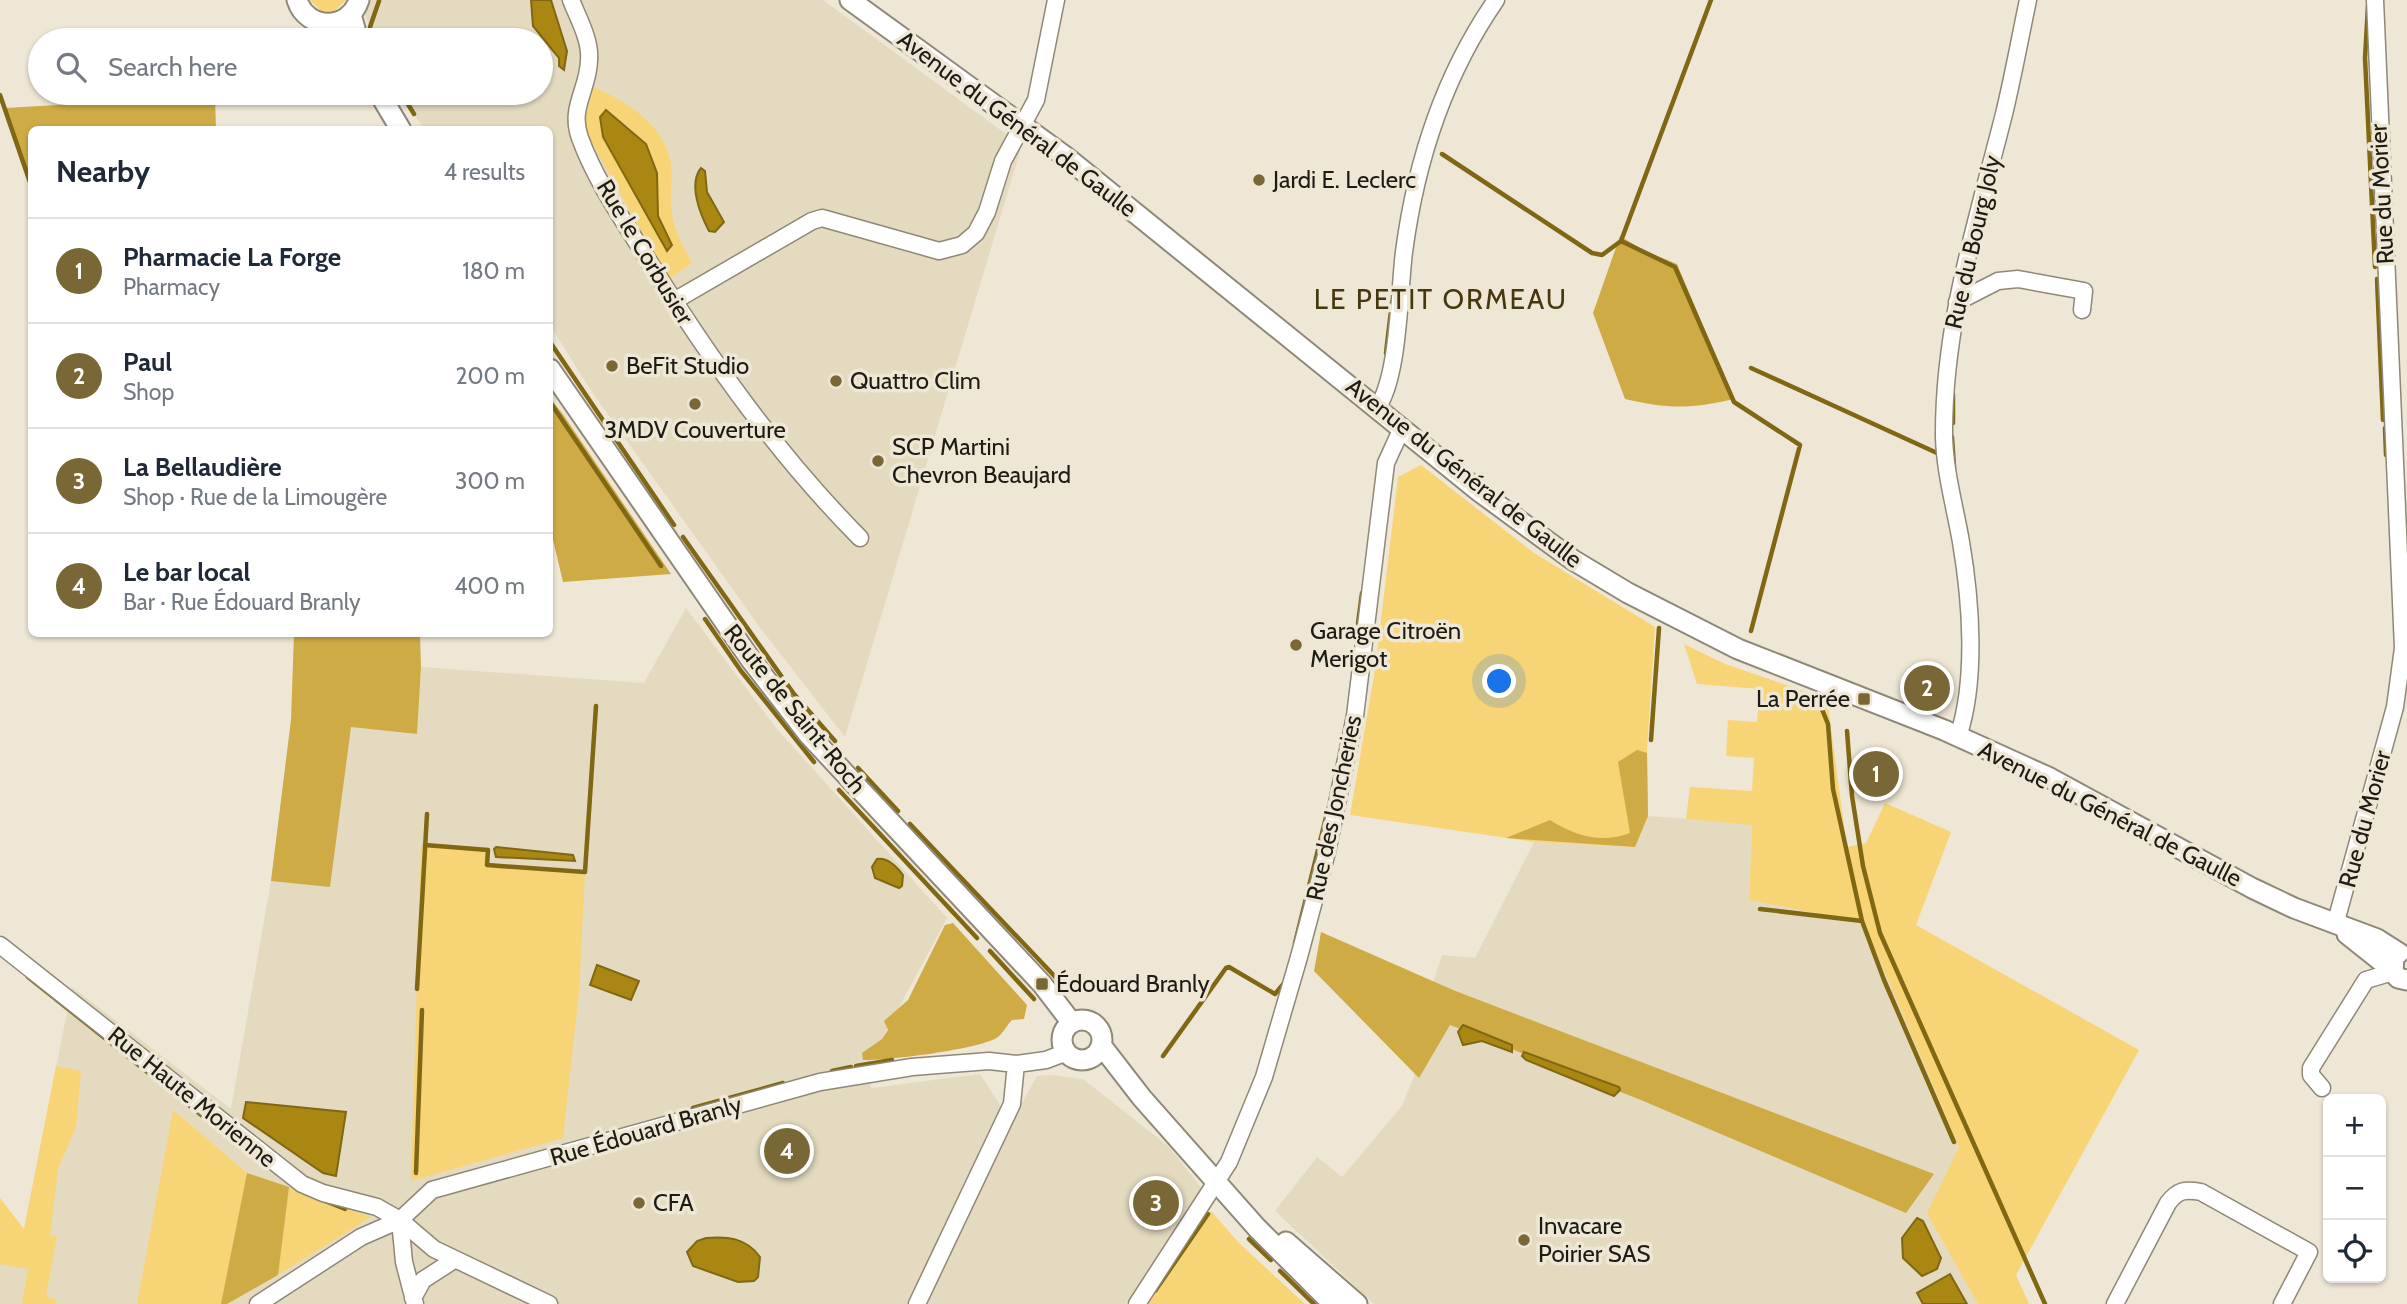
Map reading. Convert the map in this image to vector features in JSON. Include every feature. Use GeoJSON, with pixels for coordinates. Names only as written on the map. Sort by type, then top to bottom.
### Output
{"type":"FeatureCollection","features":[{"type":"Feature","properties":{"kind":"street"},"geometry":{"type":"LineString","coordinates":[[297,0],[306,16],[332,28]]}},
{"type":"Feature","properties":{"kind":"street","name":"Rue le Corbusier"},"geometry":{"type":"LineString","coordinates":[[571,0],[590,57],[575,110],[580,139],[620,216],[735,391],[792,464],[860,538]]}},
{"type":"Feature","properties":{"kind":"street","name":"Avenue du Général de Gaulle"},"geometry":{"type":"LineString","coordinates":[[850,0],[1024,126],[1524,526],[1628,593],[1738,649],[1958,737],[2050,778],[2252,888],[2335,925],[2377,939],[2401,971]]}},
{"type":"Feature","properties":{"kind":"street"},"geometry":{"type":"LineString","coordinates":[[674,301],[812,220],[822,218],[939,251],[962,245],[983,223],[1003,161],[1036,100],[1056,0]]}},
{"type":"Feature","properties":{"kind":"street"},"geometry":{"type":"LineString","coordinates":[[1377,408],[1389,382],[1404,249],[1432,127],[1459,58],[1496,0]]}},
{"type":"Feature","properties":{"kind":"street","name":"Rue du Bourg Joly"},"geometry":{"type":"LineString","coordinates":[[1958,737],[1967,696],[1968,591],[1949,485],[1944,438],[1951,334],[1965,259],[2004,114],[2028,0]]}},
{"type":"Feature","properties":{"kind":"street","name":"Rue du Morier"},"geometry":{"type":"LineString","coordinates":[[2335,925],[2395,707],[2403,648],[2375,0]]}},
{"type":"Feature","properties":{"kind":"street"},"geometry":{"type":"LineString","coordinates":[[327,24],[336,23],[355,7]]}},
{"type":"Feature","properties":{"kind":"street"},"geometry":{"type":"LineString","coordinates":[[355,7],[357,28]]}},
{"type":"Feature","properties":{"kind":"street"},"geometry":{"type":"LineString","coordinates":[[386,105],[399,126]]}},
{"type":"Feature","properties":{"kind":"street"},"geometry":{"type":"LineString","coordinates":[[1957,302],[1998,281],[2018,279],[2084,291],[2082,310]]}},
{"type":"Feature","properties":{"kind":"street","name":"Route de Saint-Roch"},"geometry":{"type":"LineString","coordinates":[[553,373],[751,660],[808,734],[1042,984],[1072,1023]]}},
{"type":"Feature","properties":{"kind":"street","name":"Rue des Joncheries"},"geometry":{"type":"LineString","coordinates":[[1137,1304],[1219,1179],[1264,1077],[1327,852],[1355,716],[1386,463],[1402,428]]}},
{"type":"Feature","properties":{"kind":"street","name":"Rue Haute Morienne"},"geometry":{"type":"LineString","coordinates":[[0,945],[302,1184],[323,1193],[377,1207],[400,1220],[434,1249],[549,1304]]}},
{"type":"Feature","properties":{"kind":"street"},"geometry":{"type":"LineString","coordinates":[[2322,1088],[2311,1075],[2311,1068],[2366,980],[2401,971]]}},
{"type":"Feature","properties":{"kind":"street"},"geometry":{"type":"LineString","coordinates":[[1092,1022],[1101,1032],[1096,1051],[1078,1059],[1067,1052],[1063,1039],[1072,1023],[1092,1022]]}},
{"type":"Feature","properties":{"kind":"street"},"geometry":{"type":"LineString","coordinates":[[1096,1051],[1219,1179],[1257,1228],[1333,1304]]}},
{"type":"Feature","properties":{"kind":"street","name":"Rue Édouard Branly"},"geometry":{"type":"LineString","coordinates":[[258,1304],[361,1237],[400,1220],[432,1191],[820,1082],[912,1067],[989,1061],[1016,1065],[1046,1060],[1067,1052]]}},
{"type":"Feature","properties":{"kind":"street"},"geometry":{"type":"LineString","coordinates":[[917,1304],[1012,1104],[1016,1065]]}},
{"type":"Feature","properties":{"kind":"street"},"geometry":{"type":"LineString","coordinates":[[2115,1304],[2168,1203],[2176,1193],[2186,1190],[2201,1192],[2309,1252],[2282,1304]]}},
{"type":"Feature","properties":{"kind":"street"},"geometry":{"type":"LineString","coordinates":[[1244,1210],[1336,1283],[1357,1304]]}},
{"type":"Feature","properties":{"kind":"street"},"geometry":{"type":"LineString","coordinates":[[400,1220],[404,1262],[414,1301]]}},
{"type":"Feature","properties":{"kind":"street"},"geometry":{"type":"LineString","coordinates":[[414,1301],[423,1280],[454,1260]]}},
{"type":"Feature","properties":{"kind":"shaded area"},"geometry":{"type":"Polygon","coordinates":[[[310,0],[346,0],[333,12],[321,11],[310,0]]]}},
{"type":"Feature","properties":{"kind":"shaded area"},"geometry":{"type":"Polygon","coordinates":[[[358,0],[823,0],[1017,142],[1020,151],[845,737],[761,629],[590,389],[553,330],[553,126],[422,126],[407,105],[553,105],[553,28],[371,28],[358,0]]]}},
{"type":"Feature","properties":{"kind":"shaded area"},"geometry":{"type":"Polygon","coordinates":[[[531,0],[551,0],[567,51],[564,70],[559,66],[559,58],[553,51],[553,28],[533,26],[531,0]]]}},
{"type":"Feature","properties":{"kind":"shaded area"},"geometry":{"type":"Polygon","coordinates":[[[591,86],[638,112],[657,131],[669,155],[673,219],[692,263],[668,280],[582,125],[582,108],[591,86]]]}},
{"type":"Feature","properties":{"kind":"shaded area"},"geometry":{"type":"Polygon","coordinates":[[[58,105],[215,105],[216,126],[28,126],[28,176],[5,108],[58,105]]]}},
{"type":"Feature","properties":{"kind":"shaded area"},"geometry":{"type":"Polygon","coordinates":[[[606,110],[646,144],[657,173],[658,216],[672,245],[667,251],[603,137],[600,117],[606,110]]]}},
{"type":"Feature","properties":{"kind":"shaded area"},"geometry":{"type":"Polygon","coordinates":[[[701,168],[705,171],[707,192],[724,222],[715,232],[709,231],[695,190],[701,168]]]}},
{"type":"Feature","properties":{"kind":"shaded area"},"geometry":{"type":"Polygon","coordinates":[[[1620,236],[1645,251],[1677,264],[1734,399],[1705,405],[1680,406],[1654,405],[1625,399],[1593,313],[1620,236]]]}},
{"type":"Feature","properties":{"kind":"shaded area"},"geometry":{"type":"Polygon","coordinates":[[[553,402],[671,574],[563,582],[553,540],[553,402]]]}},
{"type":"Feature","properties":{"kind":"shaded area"},"geometry":{"type":"Polygon","coordinates":[[[1421,465],[1534,553],[1655,627],[1647,750],[1648,816],[1635,847],[1534,842],[1350,815],[1375,670],[1398,477],[1421,465]]]}},
{"type":"Feature","properties":{"kind":"shaded area"},"geometry":{"type":"Polygon","coordinates":[[[686,608],[776,728],[947,918],[869,1063],[871,1088],[980,1074],[1000,1105],[1016,1113],[1037,1076],[1083,1079],[1168,1146],[1201,1187],[1200,1198],[1126,1304],[0,1304],[0,1235],[24,1230],[72,987],[231,1109],[271,881],[291,720],[416,734],[421,667],[644,683],[686,608]]]}},
{"type":"Feature","properties":{"kind":"shaded area"},"geometry":{"type":"Polygon","coordinates":[[[294,637],[420,637],[417,734],[351,727],[330,887],[271,881],[291,720],[294,637]]]}},
{"type":"Feature","properties":{"kind":"shaded area"},"geometry":{"type":"Polygon","coordinates":[[[1684,644],[1725,664],[1827,699],[1847,847],[1866,843],[1885,803],[1951,832],[1916,925],[2139,1050],[2016,1275],[2029,1304],[1978,1304],[1927,1213],[1959,1147],[1864,923],[1749,900],[1752,825],[1686,819],[1690,787],[1752,791],[1754,758],[1726,756],[1728,720],[1757,722],[1760,689],[1697,684],[1684,644]]]}},
{"type":"Feature","properties":{"kind":"shaded area"},"geometry":{"type":"Polygon","coordinates":[[[1637,750],[1647,753],[1648,816],[1635,847],[1506,838],[1550,820],[1589,837],[1609,838],[1630,833],[1618,762],[1637,750]]]}},
{"type":"Feature","properties":{"kind":"shaded area"},"geometry":{"type":"Polygon","coordinates":[[[1648,816],[1752,824],[1749,900],[1864,922],[1959,1147],[1928,1213],[1978,1304],[1374,1304],[1275,1211],[1317,1157],[1342,1177],[1402,1106],[1442,1006],[1427,1001],[1442,955],[1475,958],[1534,842],[1635,847],[1648,816]]]}},
{"type":"Feature","properties":{"kind":"shaded area"},"geometry":{"type":"Polygon","coordinates":[[[421,845],[488,850],[488,865],[585,872],[579,992],[563,1138],[411,1181],[421,845]]]}},
{"type":"Feature","properties":{"kind":"shaded area"},"geometry":{"type":"Polygon","coordinates":[[[496,847],[573,855],[575,861],[496,857],[496,847]]]}},
{"type":"Feature","properties":{"kind":"shaded area"},"geometry":{"type":"Polygon","coordinates":[[[877,859],[888,861],[898,869],[903,875],[902,886],[899,888],[875,878],[872,867],[877,859]]]}},
{"type":"Feature","properties":{"kind":"shaded area"},"geometry":{"type":"Polygon","coordinates":[[[953,923],[1027,1005],[1024,1019],[1012,1020],[998,1037],[973,1046],[863,1060],[862,1053],[882,1039],[888,1030],[884,1021],[908,1000],[945,925],[953,923]]]}},
{"type":"Feature","properties":{"kind":"shaded area"},"geometry":{"type":"Polygon","coordinates":[[[1321,932],[1453,990],[1934,1174],[1906,1213],[1641,1100],[1450,1025],[1419,1078],[1314,971],[1321,932]]]}},
{"type":"Feature","properties":{"kind":"shaded area"},"geometry":{"type":"Polygon","coordinates":[[[597,965],[639,981],[631,1000],[590,985],[597,965]]]}},
{"type":"Feature","properties":{"kind":"shaded area"},"geometry":{"type":"Polygon","coordinates":[[[1463,1025],[1512,1045],[1512,1052],[1482,1041],[1463,1045],[1458,1032],[1463,1025]]]}},
{"type":"Feature","properties":{"kind":"shaded area"},"geometry":{"type":"Polygon","coordinates":[[[1524,1052],[1619,1087],[1620,1090],[1614,1096],[1526,1060],[1522,1056],[1524,1052]]]}},
{"type":"Feature","properties":{"kind":"shaded area"},"geometry":{"type":"Polygon","coordinates":[[[56,1066],[81,1071],[76,1127],[58,1169],[50,1235],[57,1236],[46,1296],[56,1299],[55,1304],[22,1304],[28,1269],[0,1264],[0,1198],[24,1229],[56,1066]]]}},
{"type":"Feature","properties":{"kind":"shaded area"},"geometry":{"type":"Polygon","coordinates":[[[246,1102],[346,1112],[336,1176],[323,1173],[243,1118],[246,1102]]]}},
{"type":"Feature","properties":{"kind":"shaded area"},"geometry":{"type":"Polygon","coordinates":[[[173,1110],[247,1173],[221,1304],[137,1304],[173,1110]]]}},
{"type":"Feature","properties":{"kind":"shaded area"},"geometry":{"type":"Polygon","coordinates":[[[247,1173],[289,1187],[278,1275],[227,1304],[221,1304],[247,1173]]]}},
{"type":"Feature","properties":{"kind":"shaded area"},"geometry":{"type":"Polygon","coordinates":[[[289,1187],[371,1217],[278,1275],[289,1187]]]}},
{"type":"Feature","properties":{"kind":"shaded area"},"geometry":{"type":"Polygon","coordinates":[[[1211,1211],[1239,1243],[1305,1304],[1148,1304],[1211,1211]]]}},
{"type":"Feature","properties":{"kind":"shaded area"},"geometry":{"type":"Polygon","coordinates":[[[1917,1218],[1923,1221],[1941,1258],[1937,1269],[1922,1276],[1903,1258],[1902,1238],[1917,1218]]]}},
{"type":"Feature","properties":{"kind":"shaded area"},"geometry":{"type":"Polygon","coordinates":[[[706,1238],[729,1238],[749,1246],[760,1257],[758,1277],[754,1281],[738,1282],[693,1266],[687,1252],[697,1241],[706,1238]]]}},
{"type":"Feature","properties":{"kind":"shaded area"},"geometry":{"type":"Polygon","coordinates":[[[1950,1274],[1967,1304],[1923,1304],[1917,1293],[1950,1274]]]}},
{"type":"Feature","properties":{"kind":"waterway"},"geometry":{"type":"LineString","coordinates":[[1711,0],[1621,241],[1675,267],[1734,402],[1800,445],[1751,631]]}},
{"type":"Feature","properties":{"kind":"waterway"},"geometry":{"type":"LineString","coordinates":[[370,28],[379,1]]}},
{"type":"Feature","properties":{"kind":"waterway"},"geometry":{"type":"LineString","coordinates":[[2368,6],[2365,58],[2375,267]]}},
{"type":"Feature","properties":{"kind":"waterway"},"geometry":{"type":"LineString","coordinates":[[0,95],[28,176]]}},
{"type":"Feature","properties":{"kind":"waterway"},"geometry":{"type":"LineString","coordinates":[[408,105],[414,114]]}},
{"type":"Feature","properties":{"kind":"waterway"},"geometry":{"type":"LineString","coordinates":[[1442,154],[1592,253],[1602,255],[1621,241]]}},
{"type":"Feature","properties":{"kind":"waterway"},"geometry":{"type":"LineString","coordinates":[[2377,279],[2383,420]]}},
{"type":"Feature","properties":{"kind":"waterway"},"geometry":{"type":"LineString","coordinates":[[1386,353],[1392,302]]}},
{"type":"Feature","properties":{"kind":"waterway"},"geometry":{"type":"LineString","coordinates":[[553,346],[674,525]]}},
{"type":"Feature","properties":{"kind":"waterway"},"geometry":{"type":"LineString","coordinates":[[1751,368],[1937,453]]}},
{"type":"Feature","properties":{"kind":"waterway"},"geometry":{"type":"LineString","coordinates":[[1953,394],[1953,423]]}},
{"type":"Feature","properties":{"kind":"waterway"},"geometry":{"type":"LineString","coordinates":[[553,406],[661,566]]}},
{"type":"Feature","properties":{"kind":"waterway"},"geometry":{"type":"LineString","coordinates":[[2385,428],[2386,455]]}},
{"type":"Feature","properties":{"kind":"waterway"},"geometry":{"type":"LineString","coordinates":[[1952,437],[1954,467]]}},
{"type":"Feature","properties":{"kind":"waterway"},"geometry":{"type":"LineString","coordinates":[[683,537],[794,694],[835,741]]}},
{"type":"Feature","properties":{"kind":"waterway"},"geometry":{"type":"LineString","coordinates":[[1358,623],[1362,593]]}},
{"type":"Feature","properties":{"kind":"waterway"},"geometry":{"type":"LineString","coordinates":[[705,619],[741,671],[814,762]]}},
{"type":"Feature","properties":{"kind":"waterway"},"geometry":{"type":"LineString","coordinates":[[1651,740],[1659,628]]}},
{"type":"Feature","properties":{"kind":"waterway"},"geometry":{"type":"LineString","coordinates":[[1819,702],[1828,724],[1833,789],[1862,921],[1884,980],[1954,1142]]}},
{"type":"Feature","properties":{"kind":"waterway"},"geometry":{"type":"LineString","coordinates":[[425,845],[488,850],[487,865],[585,872],[596,706]]}},
{"type":"Feature","properties":{"kind":"waterway"},"geometry":{"type":"LineString","coordinates":[[1847,731],[1852,796],[1863,866],[1880,933],[2045,1304]]}},
{"type":"Feature","properties":{"kind":"waterway"},"geometry":{"type":"LineString","coordinates":[[858,768],[898,811]]}},
{"type":"Feature","properties":{"kind":"waterway"},"geometry":{"type":"LineString","coordinates":[[839,790],[977,938]]}},
{"type":"Feature","properties":{"kind":"waterway"},"geometry":{"type":"LineString","coordinates":[[1295,943],[1328,809]]}},
{"type":"Feature","properties":{"kind":"waterway"},"geometry":{"type":"LineString","coordinates":[[417,989],[427,814]]}},
{"type":"Feature","properties":{"kind":"waterway"},"geometry":{"type":"LineString","coordinates":[[910,824],[1062,984]]}},
{"type":"Feature","properties":{"kind":"waterway"},"geometry":{"type":"LineString","coordinates":[[1760,909],[1862,921]]}},
{"type":"Feature","properties":{"kind":"waterway"},"geometry":{"type":"LineString","coordinates":[[990,951],[1034,999]]}},
{"type":"Feature","properties":{"kind":"waterway"},"geometry":{"type":"LineString","coordinates":[[1163,1056],[1226,968],[1229,967],[1275,994],[1285,982]]}},
{"type":"Feature","properties":{"kind":"waterway"},"geometry":{"type":"LineString","coordinates":[[28,977],[254,1157]]}},
{"type":"Feature","properties":{"kind":"waterway"},"geometry":{"type":"LineString","coordinates":[[416,1173],[422,1010]]}},
{"type":"Feature","properties":{"kind":"waterway"},"geometry":{"type":"LineString","coordinates":[[856,1066],[892,1060]]}},
{"type":"Feature","properties":{"kind":"waterway"},"geometry":{"type":"LineString","coordinates":[[832,1071],[851,1067]]}},
{"type":"Feature","properties":{"kind":"waterway"},"geometry":{"type":"LineString","coordinates":[[693,1108],[783,1083]]}},
{"type":"Feature","properties":{"kind":"waterway"},"geometry":{"type":"LineString","coordinates":[[303,1192],[345,1209]]}},
{"type":"Feature","properties":{"kind":"waterway"},"geometry":{"type":"LineString","coordinates":[[1155,1291],[1208,1214]]}},
{"type":"Feature","properties":{"kind":"waterway"},"geometry":{"type":"LineString","coordinates":[[1249,1239],[1271,1260]]}},
{"type":"Feature","properties":{"kind":"waterway"},"geometry":{"type":"LineString","coordinates":[[1280,1271],[1314,1304]]}},
{"type":"Feature","properties":{"kind":"place","name":"Jardi E. Leclerc"},"geometry":{"type":"Point","coordinates":[1259,180]}},
{"type":"Feature","properties":{"kind":"place","name":"BeFit Studio"},"geometry":{"type":"Point","coordinates":[612,366]}},
{"type":"Feature","properties":{"kind":"place","name":"Quattro Clim"},"geometry":{"type":"Point","coordinates":[836,381]}},
{"type":"Feature","properties":{"kind":"place","name":"3MDV Couverture"},"geometry":{"type":"Point","coordinates":[695,404]}},
{"type":"Feature","properties":{"kind":"place","name":"SCP Martini Chevron Beaujard"},"geometry":{"type":"Point","coordinates":[878,461]}},
{"type":"Feature","properties":{"kind":"place","name":"Garage Citroën Merigot"},"geometry":{"type":"Point","coordinates":[1296,645]}},
{"type":"Feature","properties":{"kind":"place","name":"Paul"},"geometry":{"type":"Point","coordinates":[1927,688]}},
{"type":"Feature","properties":{"kind":"place","name":"La Perrée"},"geometry":{"type":"Point","coordinates":[1864,699]}},
{"type":"Feature","properties":{"kind":"place","name":"Pharmacie La Forge"},"geometry":{"type":"Point","coordinates":[1876,774]}},
{"type":"Feature","properties":{"kind":"place","name":"Édouard Branly"},"geometry":{"type":"Point","coordinates":[1042,984]}},
{"type":"Feature","properties":{"kind":"place","name":"Le bar local"},"geometry":{"type":"Point","coordinates":[787,1151]}},
{"type":"Feature","properties":{"kind":"place","name":"CFA"},"geometry":{"type":"Point","coordinates":[639,1203]}},
{"type":"Feature","properties":{"kind":"place","name":"La Bellaudière"},"geometry":{"type":"Point","coordinates":[1156,1203]}},
{"type":"Feature","properties":{"kind":"place","name":"Invacare Poirier SAS"},"geometry":{"type":"Point","coordinates":[1524,1240]}},
{"type":"Feature","properties":{"kind":"district","name":"LE PETIT ORMEAU"},"geometry":{"type":"Point","coordinates":[1441,299]}}]}
